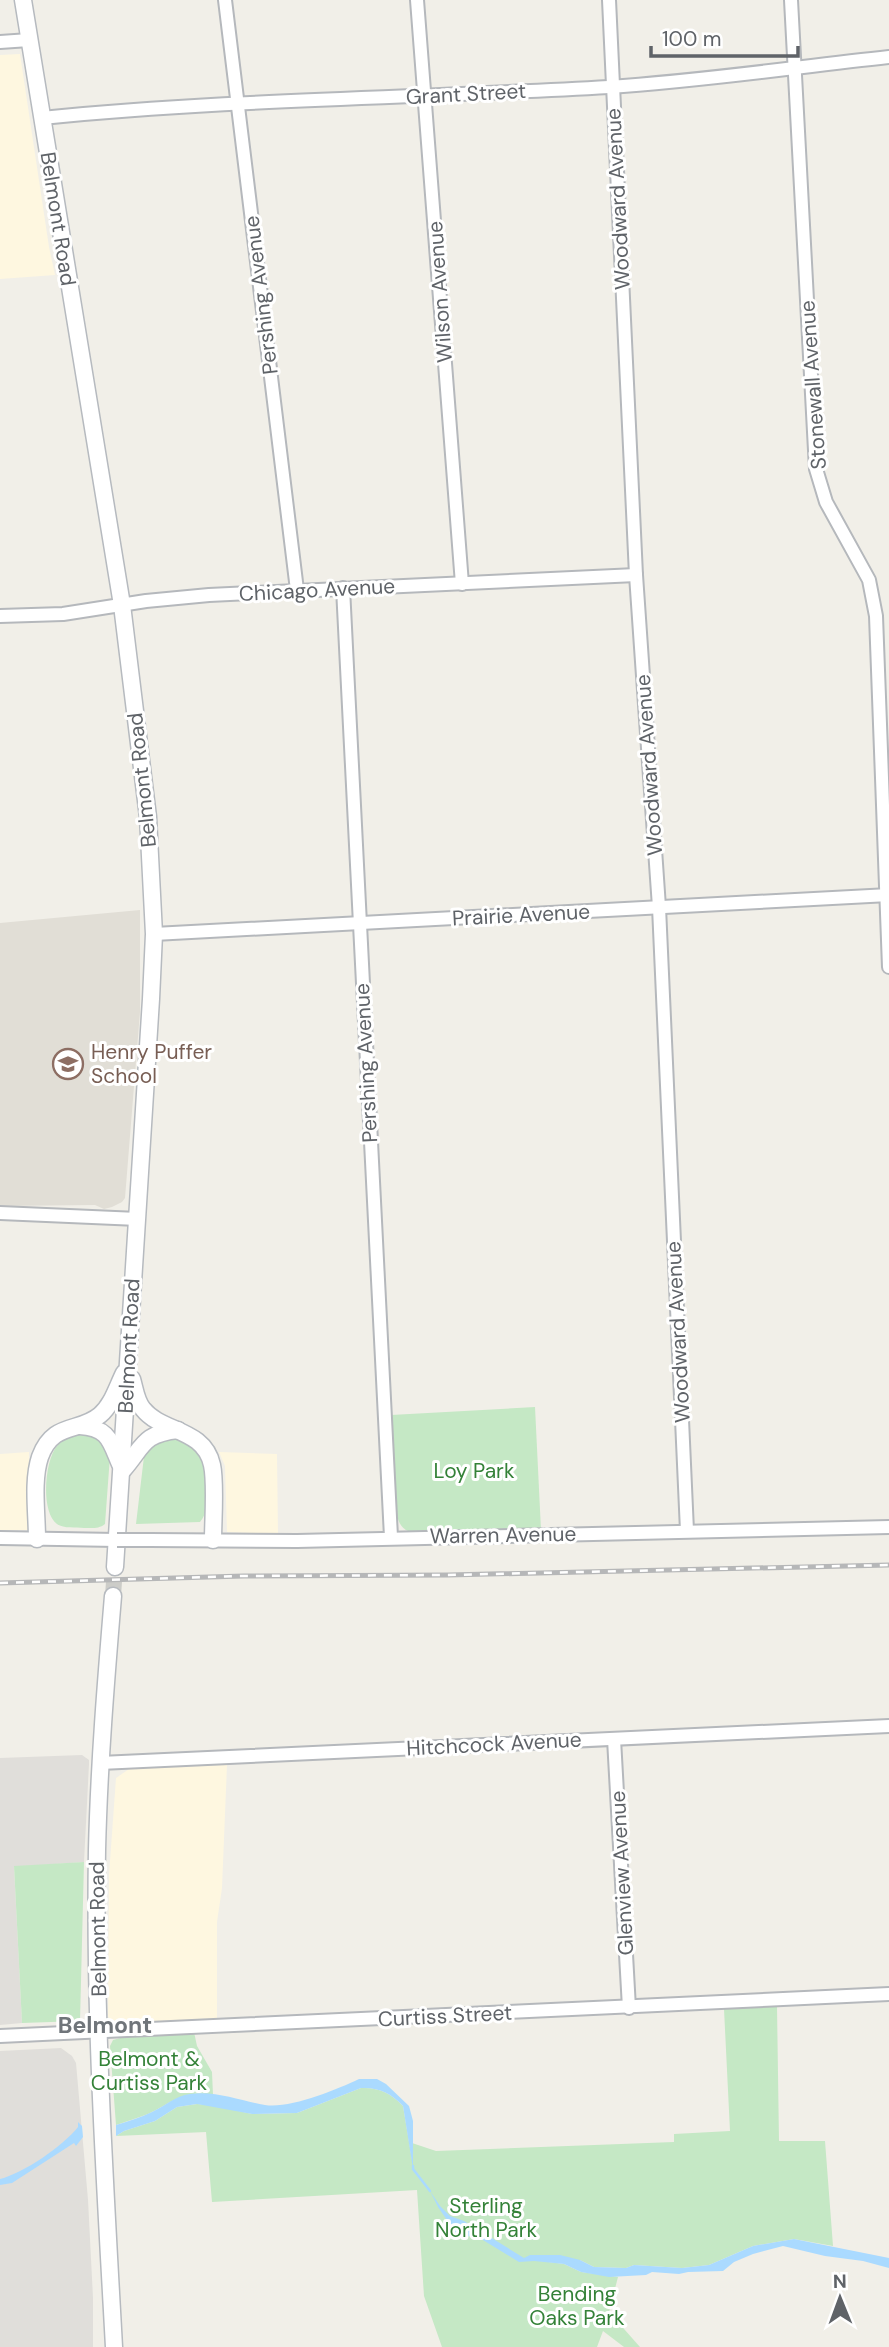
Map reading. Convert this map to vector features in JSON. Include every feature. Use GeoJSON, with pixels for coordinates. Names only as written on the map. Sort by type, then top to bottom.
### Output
{"type":"FeatureCollection","features":[{"type":"Feature","properties":{"kind":"main road","name":"Belmont Road"},"geometry":{"type":"LineString","coordinates":[[23,0],[121,605],[148,817],[154,934],[115,1567]]}},
{"type":"Feature","properties":{"kind":"main road"},"geometry":{"type":"LineString","coordinates":[[37,1539],[37,1473],[41,1456],[53,1437],[65,1429],[92,1421],[107,1409],[128,1366]]}},
{"type":"Feature","properties":{"kind":"main road"},"geometry":{"type":"LineString","coordinates":[[128,1366],[139,1404],[143,1409],[154,1419],[196,1439],[205,1450],[212,1465],[214,1540]]}},
{"type":"Feature","properties":{"kind":"main road"},"geometry":{"type":"LineString","coordinates":[[74,1426],[95,1428],[104,1433],[113,1446],[122,1470]]}},
{"type":"Feature","properties":{"kind":"main road"},"geometry":{"type":"LineString","coordinates":[[122,1470],[148,1438],[160,1432],[178,1430]]}},
{"type":"Feature","properties":{"kind":"main road","name":"Belmont Road"},"geometry":{"type":"LineString","coordinates":[[113,1596],[100,1763],[97,1853],[101,2126],[114,2347]]}},
{"type":"Feature","properties":{"kind":"street","name":"Pershing Avenue"},"geometry":{"type":"LineString","coordinates":[[225,0],[297,590]]}},
{"type":"Feature","properties":{"kind":"street","name":"Wilson Avenue"},"geometry":{"type":"LineString","coordinates":[[417,0],[462,584]]}},
{"type":"Feature","properties":{"kind":"street","name":"Woodward Avenue"},"geometry":{"type":"LineString","coordinates":[[610,0],[636,575],[659,907],[687,1531]]}},
{"type":"Feature","properties":{"kind":"street","name":"Stonewall Avenue"},"geometry":{"type":"LineString","coordinates":[[791,0],[816,469],[826,502],[860,561],[874,597],[889,967]]}},
{"type":"Feature","properties":{"kind":"street"},"geometry":{"type":"LineString","coordinates":[[0,42],[29,40]]}},
{"type":"Feature","properties":{"kind":"street","name":"Grant Street"},"geometry":{"type":"LineString","coordinates":[[42,118],[237,104],[613,86],[889,57]]}},
{"type":"Feature","properties":{"kind":"street","name":"Chicago Avenue"},"geometry":{"type":"LineString","coordinates":[[0,616],[63,614],[188,597],[636,575]]}},
{"type":"Feature","properties":{"kind":"street","name":"Pershing Avenue"},"geometry":{"type":"LineString","coordinates":[[343,588],[391,1537]]}},
{"type":"Feature","properties":{"kind":"street","name":"Prairie Avenue"},"geometry":{"type":"LineString","coordinates":[[154,934],[888,895]]}},
{"type":"Feature","properties":{"kind":"street"},"geometry":{"type":"LineString","coordinates":[[0,1213],[138,1219]]}},
{"type":"Feature","properties":{"kind":"street","name":"Warren Avenue"},"geometry":{"type":"LineString","coordinates":[[0,1538],[214,1540],[889,1527]]}},
{"type":"Feature","properties":{"kind":"street","name":"Hitchcock Avenue"},"geometry":{"type":"LineString","coordinates":[[100,1763],[889,1726]]}},
{"type":"Feature","properties":{"kind":"street","name":"Glenview Avenue"},"geometry":{"type":"LineString","coordinates":[[614,1739],[629,2008]]}},
{"type":"Feature","properties":{"kind":"street","name":"Curtiss Street"},"geometry":{"type":"LineString","coordinates":[[0,2036],[889,1994]]}},
{"type":"Feature","properties":{"kind":"shaded area"},"geometry":{"type":"Polygon","coordinates":[[[20,54],[55,275],[0,279],[0,55],[20,54]]]}},
{"type":"Feature","properties":{"kind":"shaded area","name":"Henry Puffer School"},"geometry":{"type":"Polygon","coordinates":[[[140,910],[140,1012],[125,1198],[122,1202],[104,1209],[95,1205],[0,1206],[0,923],[140,910]]]}},
{"type":"Feature","properties":{"kind":"shaded area"},"geometry":{"type":"Polygon","coordinates":[[[29,1452],[29,1530],[0,1530],[0,1454],[29,1452]]]}},
{"type":"Feature","properties":{"kind":"shaded area"},"geometry":{"type":"Polygon","coordinates":[[[219,1452],[277,1454],[278,1534],[227,1532],[225,1466],[219,1452]]]}},
{"type":"Feature","properties":{"kind":"shaded area"},"geometry":{"type":"Polygon","coordinates":[[[82,1755],[89,1760],[84,1862],[14,1867],[22,2023],[0,2025],[0,1758],[82,1755]]]}},
{"type":"Feature","properties":{"kind":"shaded area"},"geometry":{"type":"Polygon","coordinates":[[[227,1765],[222,1888],[217,1922],[217,2020],[118,2026],[108,2017],[109,1875],[116,1778],[129,1769],[142,1767],[227,1765]]]}},
{"type":"Feature","properties":{"kind":"shaded area"},"geometry":{"type":"Polygon","coordinates":[[[61,2048],[72,2056],[76,2063],[88,2200],[93,2347],[0,2347],[0,2051],[61,2048]]]}},
{"type":"Feature","properties":{"kind":"green space","name":"Loy Park"},"geometry":{"type":"Polygon","coordinates":[[[535,1407],[541,1530],[419,1533],[403,1527],[396,1511],[391,1415],[535,1407]]]}},
{"type":"Feature","properties":{"kind":"green space"},"geometry":{"type":"Polygon","coordinates":[[[97,1433],[110,1456],[105,1524],[93,1528],[60,1526],[52,1517],[46,1497],[47,1473],[53,1453],[61,1442],[71,1436],[97,1433]]]}},
{"type":"Feature","properties":{"kind":"green space"},"geometry":{"type":"Polygon","coordinates":[[[171,1438],[190,1444],[204,1463],[207,1481],[204,1515],[200,1522],[136,1524],[145,1448],[151,1442],[171,1438]]]}},
{"type":"Feature","properties":{"kind":"green space"},"geometry":{"type":"Polygon","coordinates":[[[84,1862],[80,2021],[22,2023],[14,1866],[84,1862]]]}},
{"type":"Feature","properties":{"kind":"green space","name":"Sterling North Park"},"geometry":{"type":"Polygon","coordinates":[[[777,2006],[779,2141],[825,2141],[833,2246],[794,2239],[753,2246],[709,2265],[682,2268],[634,2265],[626,2268],[594,2267],[580,2260],[541,2261],[564,2264],[581,2272],[618,2277],[609,2312],[640,2347],[624,2347],[603,2331],[597,2347],[442,2347],[424,2296],[417,2190],[212,2202],[206,2132],[116,2136],[155,2121],[177,2107],[197,2104],[252,2114],[297,2113],[361,2088],[384,2092],[403,2106],[412,2160],[412,2143],[436,2151],[674,2142],[674,2134],[730,2131],[724,2009],[777,2006]]]}},
{"type":"Feature","properties":{"kind":"green space","name":"Belmont & Curtiss Park"},"geometry":{"type":"Polygon","coordinates":[[[194,2032],[197,2046],[212,2072],[213,2095],[185,2096],[148,2114],[116,2125],[110,2046],[113,2040],[194,2032]]]}},
{"type":"Feature","properties":{"kind":"water"},"geometry":{"type":"Polygon","coordinates":[[[359,2079],[377,2079],[409,2106],[413,2121],[413,2169],[403,2106],[389,2094],[373,2089],[361,2088],[297,2113],[252,2114],[197,2104],[177,2107],[155,2121],[116,2136],[116,2125],[148,2114],[185,2095],[209,2093],[265,2105],[287,2104],[312,2098],[359,2079]]]}},
{"type":"Feature","properties":{"kind":"water"},"geometry":{"type":"Polygon","coordinates":[[[78,2122],[82,2126],[83,2137],[76,2146],[74,2143],[12,2183],[0,2185],[0,2179],[31,2165],[53,2150],[78,2127],[78,2122]]]}},
{"type":"Feature","properties":{"kind":"water"},"geometry":{"type":"Polygon","coordinates":[[[430,2191],[450,2216],[464,2221],[524,2258],[530,2255],[560,2255],[594,2267],[626,2268],[634,2265],[682,2268],[709,2265],[753,2246],[794,2239],[889,2258],[889,2268],[783,2246],[753,2254],[734,2262],[723,2271],[679,2274],[652,2272],[646,2275],[609,2277],[581,2272],[564,2264],[519,2262],[473,2234],[465,2238],[453,2237],[449,2232],[451,2226],[430,2191]]]}},
{"type":"Feature","properties":{"kind":"waterway"},"geometry":{"type":"LineString","coordinates":[[413,2166],[430,2191]]}},
{"type":"Feature","properties":{"kind":"tunnel"},"geometry":{"type":"LineString","coordinates":[[113,1596],[115,1567]]}},
{"type":"Feature","properties":{"kind":"railway"},"geometry":{"type":"LineString","coordinates":[[0,1583],[889,1565]]}},
{"type":"Feature","properties":{"kind":"place","name":"Henry Puffer School"},"geometry":{"type":"Point","coordinates":[68,1064]}},
{"type":"Feature","properties":{"kind":"district","name":"Belmont"},"geometry":{"type":"Point","coordinates":[105,2025]}},
{"type":"Feature","properties":{"kind":"park label","name":"Bending Oaks Park"},"geometry":{"type":"Point","coordinates":[577,2306]}}]}
